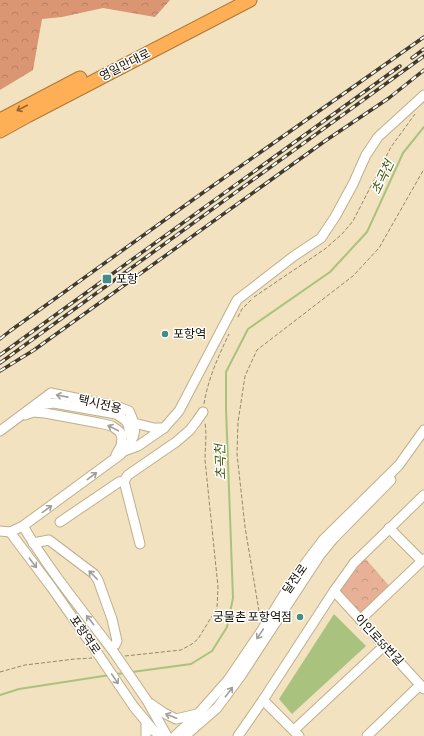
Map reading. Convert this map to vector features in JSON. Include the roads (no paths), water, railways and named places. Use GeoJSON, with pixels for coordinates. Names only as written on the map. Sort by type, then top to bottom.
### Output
{"type":"FeatureCollection","features":[{"type":"Feature","properties":{"kind":"highway","name":"영일만대로"},"geometry":{"type":"LineString","coordinates":[[0,120],[231,0]]}},
{"type":"Feature","properties":{"kind":"highway","name":"영일만대로"},"geometry":{"type":"LineString","coordinates":[[0,131],[250,0]]}},
{"type":"Feature","properties":{"kind":"street"},"geometry":{"type":"LineString","coordinates":[[125,449],[138,446],[164,428],[179,411],[237,300],[294,256],[321,238],[335,217],[366,156],[378,137],[424,95]]}},
{"type":"Feature","properties":{"kind":"street","name":"택시전용"},"geometry":{"type":"LineString","coordinates":[[0,432],[51,393],[119,406],[129,411],[134,423],[134,435],[131,443],[125,449]]}},
{"type":"Feature","properties":{"kind":"street"},"geometry":{"type":"LineString","coordinates":[[0,530],[10,532],[23,526],[113,460],[125,449],[129,438],[130,427],[124,419],[116,414],[54,403],[34,405]]}},
{"type":"Feature","properties":{"kind":"street"},"geometry":{"type":"LineString","coordinates":[[20,416],[33,412],[98,422],[112,426],[120,432],[122,438],[121,446],[113,460]]}},
{"type":"Feature","properties":{"kind":"street"},"geometry":{"type":"LineString","coordinates":[[60,522],[119,482],[124,481],[128,475],[176,442],[190,430],[203,412]]}},
{"type":"Feature","properties":{"kind":"street"},"geometry":{"type":"LineString","coordinates":[[134,423],[154,428],[164,428]]}},
{"type":"Feature","properties":{"kind":"street","name":"달전로"},"geometry":{"type":"LineString","coordinates":[[185,736],[228,680],[262,630],[295,577],[323,540],[399,465],[424,430]]}},
{"type":"Feature","properties":{"kind":"street","name":"달전로"},"geometry":{"type":"LineString","coordinates":[[175,736],[200,717],[217,708],[240,677],[320,555],[334,538],[401,470],[424,438]]}},
{"type":"Feature","properties":{"kind":"street"},"geometry":{"type":"LineString","coordinates":[[124,481],[140,544]]}},
{"type":"Feature","properties":{"kind":"street"},"geometry":{"type":"LineString","coordinates":[[238,736],[354,563],[424,495]]}},
{"type":"Feature","properties":{"kind":"street","name":"포항역로"},"geometry":{"type":"LineString","coordinates":[[23,526],[60,582],[116,652],[148,702],[167,736]]}},
{"type":"Feature","properties":{"kind":"street"},"geometry":{"type":"LineString","coordinates":[[360,620],[423,560],[389,528]]}},
{"type":"Feature","properties":{"kind":"street","name":"포항역로"},"geometry":{"type":"LineString","coordinates":[[10,532],[52,588],[94,655],[146,722],[161,736]]}},
{"type":"Feature","properties":{"kind":"street"},"geometry":{"type":"LineString","coordinates":[[33,543],[49,540],[94,574],[98,580],[112,619],[117,641],[116,652]]}},
{"type":"Feature","properties":{"kind":"street","name":"이인로55번길"},"geometry":{"type":"LineString","coordinates":[[334,591],[422,687]]}},
{"type":"Feature","properties":{"kind":"street"},"geometry":{"type":"LineString","coordinates":[[263,700],[297,733],[384,646]]}},
{"type":"Feature","properties":{"kind":"street"},"geometry":{"type":"LineString","coordinates":[[367,736],[422,687]]}},
{"type":"Feature","properties":{"kind":"street"},"geometry":{"type":"LineString","coordinates":[[148,702],[176,719],[200,717],[194,731],[194,736]]}},
{"type":"Feature","properties":{"kind":"street"},"geometry":{"type":"LineString","coordinates":[[146,722],[146,736]]}},
{"type":"Feature","properties":{"kind":"waterway","name":"초곡천"},"geometry":{"type":"LineString","coordinates":[[132,672],[191,664],[212,651],[227,627],[233,598],[226,372],[248,329],[330,272],[367,232],[403,153],[424,127]]}},
{"type":"Feature","properties":{"kind":"waterway","name":"초곡천"},"geometry":{"type":"LineString","coordinates":[[116,674],[126,673]]}},
{"type":"Feature","properties":{"kind":"waterway","name":"초곡천"},"geometry":{"type":"LineString","coordinates":[[0,695],[19,689],[110,675]]}},
{"type":"Feature","properties":{"kind":"railway"},"geometry":{"type":"LineString","coordinates":[[0,339],[194,199],[424,37]]}},
{"type":"Feature","properties":{"kind":"railway"},"geometry":{"type":"LineString","coordinates":[[412,58],[424,49]]}},
{"type":"Feature","properties":{"kind":"railway"},"geometry":{"type":"LineString","coordinates":[[0,363],[424,56]]}},
{"type":"Feature","properties":{"kind":"railway"},"geometry":{"type":"LineString","coordinates":[[0,355],[400,66]]}},
{"type":"Feature","properties":{"kind":"railway"},"geometry":{"type":"LineString","coordinates":[[0,371],[34,350],[325,141],[389,98],[424,70]]}},
{"type":"Feature","properties":{"kind":"place","name":"포항"},"geometry":{"type":"Point","coordinates":[107,279]}},
{"type":"Feature","properties":{"kind":"place","name":"포항역"},"geometry":{"type":"Point","coordinates":[165,334]}},
{"type":"Feature","properties":{"kind":"place","name":"궁물촌 포항역점"},"geometry":{"type":"Point","coordinates":[300,617]}}]}
